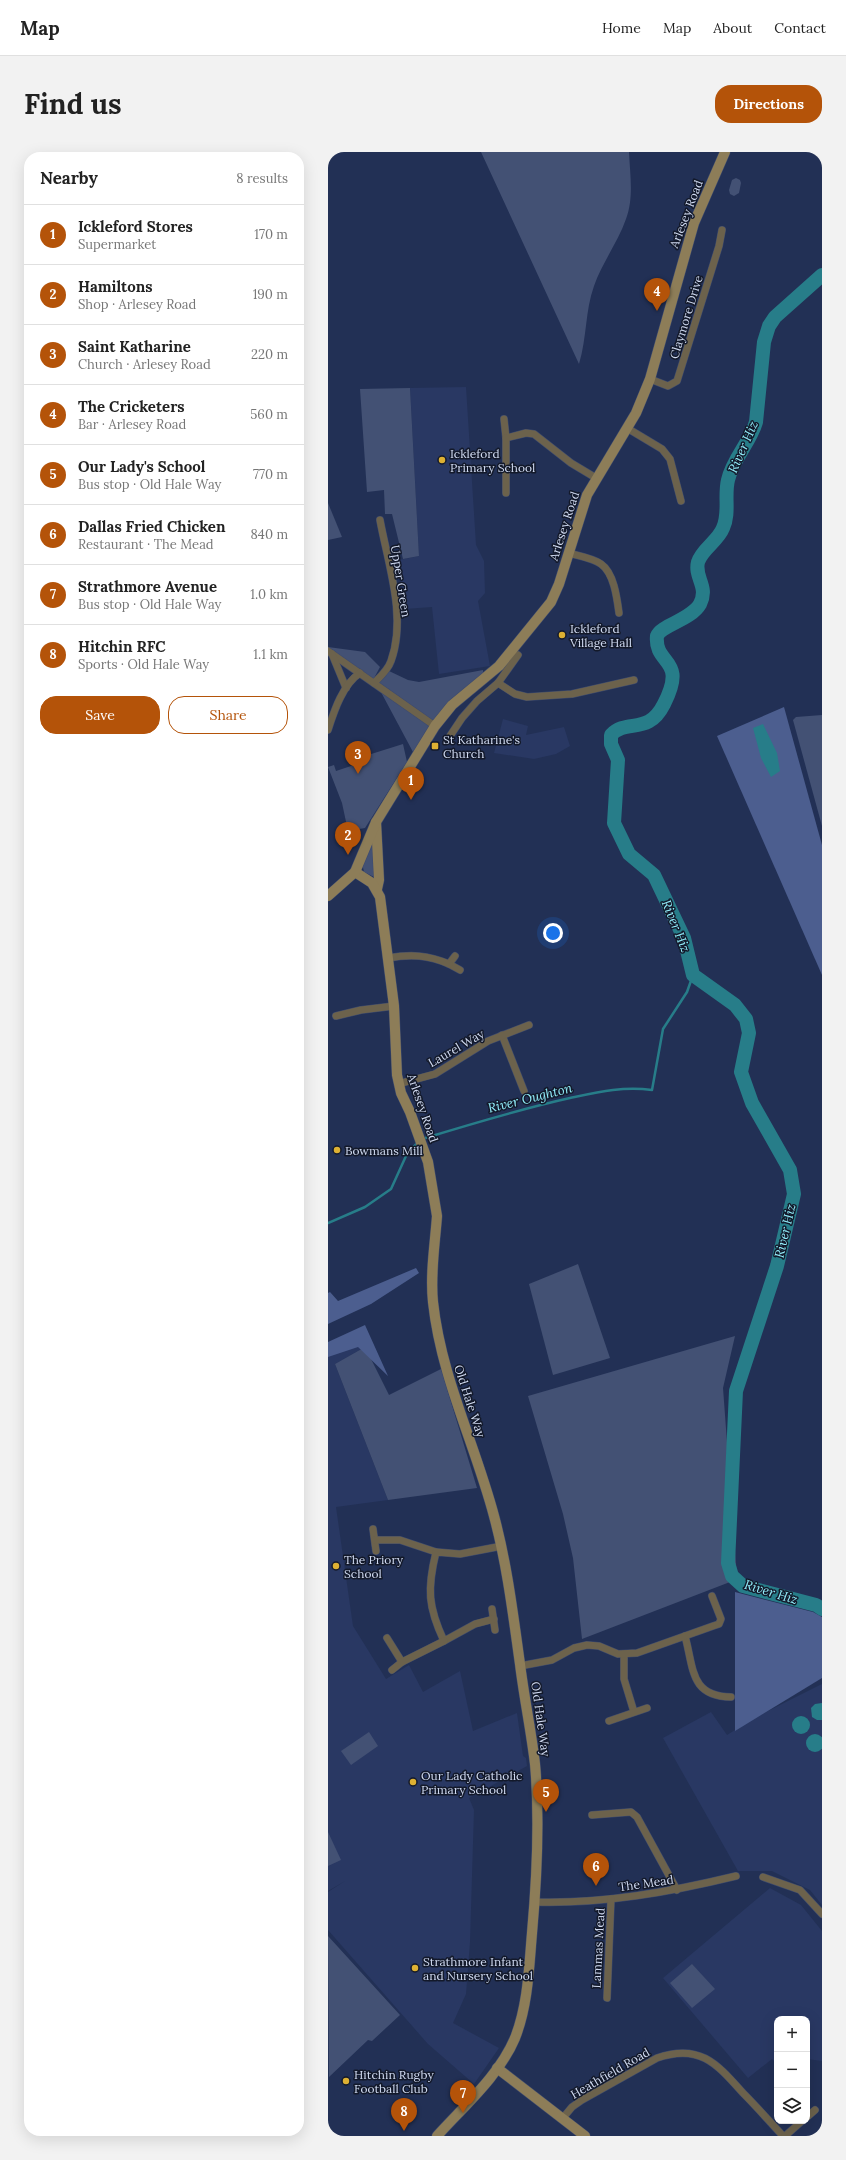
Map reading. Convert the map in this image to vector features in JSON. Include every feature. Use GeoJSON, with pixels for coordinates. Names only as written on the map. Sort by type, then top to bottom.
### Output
{"type":"FeatureCollection","features":[{"type":"Feature","properties":{"kind":"street","name":"Arlesey Road"},"geometry":{"type":"LineString","coordinates":[[355,872],[376,822],[435,726],[452,705],[470,692],[499,666],[551,602],[559,584],[587,495],[627,428],[650,379],[692,229],[725,152]]}},
{"type":"Feature","properties":{"kind":"street","name":"Claymore Drive"},"geometry":{"type":"LineString","coordinates":[[650,379],[668,386],[677,381],[720,246],[722,230]]}},
{"type":"Feature","properties":{"kind":"street"},"geometry":{"type":"LineString","coordinates":[[504,419],[506,438],[506,492]]}},
{"type":"Feature","properties":{"kind":"street"},"geometry":{"type":"LineString","coordinates":[[627,428],[662,449],[670,459],[681,502]]}},
{"type":"Feature","properties":{"kind":"street"},"geometry":{"type":"LineString","coordinates":[[506,438],[526,433],[534,434],[571,463],[596,478]]}},
{"type":"Feature","properties":{"kind":"street","name":"Upper Green"},"geometry":{"type":"LineString","coordinates":[[374,683],[391,662],[397,626],[392,581],[380,520]]}},
{"type":"Feature","properties":{"kind":"street"},"geometry":{"type":"LineString","coordinates":[[568,553],[599,563],[607,570],[617,600],[619,613]]}},
{"type":"Feature","properties":{"kind":"street"},"geometry":{"type":"LineString","coordinates":[[330,653],[435,726]]}},
{"type":"Feature","properties":{"kind":"street"},"geometry":{"type":"LineString","coordinates":[[330,653],[346,688]]}},
{"type":"Feature","properties":{"kind":"street"},"geometry":{"type":"LineString","coordinates":[[450,736],[462,718],[477,701],[498,683],[518,655]]}},
{"type":"Feature","properties":{"kind":"street"},"geometry":{"type":"LineString","coordinates":[[328,730],[346,688],[360,673]]}},
{"type":"Feature","properties":{"kind":"street"},"geometry":{"type":"LineString","coordinates":[[498,683],[515,694],[527,697],[572,694],[634,680]]}},
{"type":"Feature","properties":{"kind":"street"},"geometry":{"type":"LineString","coordinates":[[470,692],[477,701]]}},
{"type":"Feature","properties":{"kind":"street","name":"Arlesey Road"},"geometry":{"type":"LineString","coordinates":[[376,822],[379,880],[377,889],[380,897],[394,1006],[398,1084],[428,1162],[436,1205],[437,1216],[432,1288]]}},
{"type":"Feature","properties":{"kind":"street"},"geometry":{"type":"LineString","coordinates":[[328,896],[355,872],[372,883],[377,889]]}},
{"type":"Feature","properties":{"kind":"street"},"geometry":{"type":"LineString","coordinates":[[388,958],[418,955],[433,958],[460,970]]}},
{"type":"Feature","properties":{"kind":"street"},"geometry":{"type":"LineString","coordinates":[[449,964],[455,956]]}},
{"type":"Feature","properties":{"kind":"street"},"geometry":{"type":"LineString","coordinates":[[336,1016],[361,1010],[394,1006]]}},
{"type":"Feature","properties":{"kind":"street","name":"Laurel Way"},"geometry":{"type":"LineString","coordinates":[[398,1084],[435,1074],[463,1056],[502,1035],[529,1025]]}},
{"type":"Feature","properties":{"kind":"street","name":"Laurel Way"},"geometry":{"type":"LineString","coordinates":[[502,1035],[524,1091]]}},
{"type":"Feature","properties":{"kind":"street","name":"Old Hale Way"},"geometry":{"type":"LineString","coordinates":[[432,1288],[444,1364],[484,1484],[502,1546],[535,1764],[538,1811],[535,1902],[524,2007],[514,2038],[497,2068],[437,2136]]}},
{"type":"Feature","properties":{"kind":"street"},"geometry":{"type":"LineString","coordinates":[[373,1529],[376,1551]]}},
{"type":"Feature","properties":{"kind":"street"},"geometry":{"type":"LineString","coordinates":[[375,1540],[400,1540],[436,1552],[460,1554],[502,1546]]}},
{"type":"Feature","properties":{"kind":"street"},"geometry":{"type":"LineString","coordinates":[[436,1552],[429,1583],[429,1599],[434,1621],[444,1642]]}},
{"type":"Feature","properties":{"kind":"street"},"geometry":{"type":"LineString","coordinates":[[520,1666],[552,1660],[574,1648],[587,1645],[598,1646],[612,1652],[624,1654],[643,1651],[719,1624],[721,1619],[712,1596]]}},
{"type":"Feature","properties":{"kind":"street"},"geometry":{"type":"LineString","coordinates":[[492,1609],[495,1630]]}},
{"type":"Feature","properties":{"kind":"street"},"geometry":{"type":"LineString","coordinates":[[392,1670],[402,1662],[444,1642],[475,1624],[494,1619]]}},
{"type":"Feature","properties":{"kind":"street"},"geometry":{"type":"LineString","coordinates":[[685,1636],[700,1687],[712,1695],[731,1697]]}},
{"type":"Feature","properties":{"kind":"street"},"geometry":{"type":"LineString","coordinates":[[387,1638],[402,1662]]}},
{"type":"Feature","properties":{"kind":"street"},"geometry":{"type":"LineString","coordinates":[[624,1654],[624,1679],[634,1712]]}},
{"type":"Feature","properties":{"kind":"street"},"geometry":{"type":"LineString","coordinates":[[609,1721],[647,1708]]}},
{"type":"Feature","properties":{"kind":"street"},"geometry":{"type":"LineString","coordinates":[[592,1815],[631,1812],[637,1817],[677,1890]]}},
{"type":"Feature","properties":{"kind":"street","name":"The Mead"},"geometry":{"type":"LineString","coordinates":[[535,1902],[584,1902],[611,1899],[677,1890],[736,1876]]}},
{"type":"Feature","properties":{"kind":"street"},"geometry":{"type":"LineString","coordinates":[[763,1877],[800,1890],[822,1914]]}},
{"type":"Feature","properties":{"kind":"street","name":"Lammas Mead"},"geometry":{"type":"LineString","coordinates":[[607,1998],[611,1899]]}},
{"type":"Feature","properties":{"kind":"street","name":"Heathfield Road"},"geometry":{"type":"LineString","coordinates":[[562,2119],[572,2107],[582,2100],[657,2058],[671,2054],[686,2053],[700,2056],[718,2065],[784,2136],[798,2124]]}},
{"type":"Feature","properties":{"kind":"street"},"geometry":{"type":"LineString","coordinates":[[497,2068],[584,2136]]}},
{"type":"Feature","properties":{"kind":"street"},"geometry":{"type":"LineString","coordinates":[[810,2114],[815,2110]]}},
{"type":"Feature","properties":{"kind":"shaded area"},"geometry":{"type":"Polygon","coordinates":[[[481,152],[629,152],[631,186],[630,203],[623,228],[601,269],[591,295],[582,354],[579,364],[481,152]]]}},
{"type":"Feature","properties":{"kind":"shaded area"},"geometry":{"type":"Polygon","coordinates":[[[736,178],[740,180],[741,183],[739,193],[734,196],[730,194],[729,190],[732,180],[736,178]]]}},
{"type":"Feature","properties":{"kind":"shaded area","name":"Ickleford Primary School"},"geometry":{"type":"Polygon","coordinates":[[[466,387],[476,545],[484,561],[485,593],[478,601],[490,666],[439,674],[432,607],[404,609],[399,560],[419,556],[410,388],[466,387]]]}},
{"type":"Feature","properties":{"kind":"shaded area"},"geometry":{"type":"Polygon","coordinates":[[[410,388],[419,556],[403,559],[392,514],[385,514],[384,490],[367,492],[360,389],[410,388]]]}},
{"type":"Feature","properties":{"kind":"shaded area"},"geometry":{"type":"Polygon","coordinates":[[[328,503],[342,537],[328,540],[328,503]]]}},
{"type":"Feature","properties":{"kind":"shaded area"},"geometry":{"type":"Polygon","coordinates":[[[328,647],[365,652],[380,667],[373,680],[328,649],[328,647]]]}},
{"type":"Feature","properties":{"kind":"shaded area"},"geometry":{"type":"Polygon","coordinates":[[[483,670],[483,674],[413,752],[382,694],[379,683],[389,671],[408,680],[419,682],[483,670]]]}},
{"type":"Feature","properties":{"kind":"shaded area"},"geometry":{"type":"Polygon","coordinates":[[[784,707],[822,845],[822,975],[717,736],[784,707]]]}},
{"type":"Feature","properties":{"kind":"shaded area"},"geometry":{"type":"Polygon","coordinates":[[[822,715],[822,826],[793,720],[796,717],[822,715]]]}},
{"type":"Feature","properties":{"kind":"shaded area"},"geometry":{"type":"Polygon","coordinates":[[[503,719],[528,726],[526,735],[564,727],[570,746],[556,754],[534,759],[494,753],[503,719]]]}},
{"type":"Feature","properties":{"kind":"shaded area"},"geometry":{"type":"Polygon","coordinates":[[[763,724],[777,753],[780,771],[771,777],[761,758],[753,728],[763,724]]]}},
{"type":"Feature","properties":{"kind":"shaded area"},"geometry":{"type":"Polygon","coordinates":[[[403,744],[407,762],[365,828],[348,831],[342,803],[328,767],[334,765],[336,771],[366,761],[368,755],[403,744]]]}},
{"type":"Feature","properties":{"kind":"shaded area"},"geometry":{"type":"Polygon","coordinates":[[[373,843],[374,877],[364,872],[362,863],[370,844],[373,843]]]}},
{"type":"Feature","properties":{"kind":"shaded area"},"geometry":{"type":"Polygon","coordinates":[[[578,1264],[610,1358],[553,1375],[529,1284],[578,1264]]]}},
{"type":"Feature","properties":{"kind":"shaded area"},"geometry":{"type":"Polygon","coordinates":[[[416,1268],[419,1273],[371,1304],[328,1324],[328,1293],[330,1292],[338,1301],[416,1268]]]}},
{"type":"Feature","properties":{"kind":"shaded area"},"geometry":{"type":"Polygon","coordinates":[[[365,1325],[388,1376],[358,1347],[328,1357],[328,1342],[365,1325]]]}},
{"type":"Feature","properties":{"kind":"shaded area"},"geometry":{"type":"Polygon","coordinates":[[[735,1336],[723,1388],[737,1577],[730,1582],[582,1639],[573,1558],[563,1514],[528,1396],[735,1336]]]}},
{"type":"Feature","properties":{"kind":"shaded area"},"geometry":{"type":"Polygon","coordinates":[[[328,1344],[365,1347],[335,1364],[388,1500],[336,1507],[353,1626],[386,1679],[409,1665],[423,1692],[460,1671],[473,1731],[517,1713],[523,1756],[526,1758],[527,1766],[469,1798],[474,1810],[470,1942],[466,1994],[453,2023],[499,2048],[474,2084],[428,2044],[328,1930],[328,1892],[345,1881],[328,1891],[328,1344]]]}},
{"type":"Feature","properties":{"kind":"shaded area"},"geometry":{"type":"Polygon","coordinates":[[[365,1347],[389,1395],[441,1369],[477,1488],[388,1500],[335,1364],[365,1347]]]}},
{"type":"Feature","properties":{"kind":"shaded area"},"geometry":{"type":"Polygon","coordinates":[[[735,1592],[813,1612],[822,1617],[822,1678],[735,1731],[735,1592]]]}},
{"type":"Feature","properties":{"kind":"shaded area"},"geometry":{"type":"Polygon","coordinates":[[[822,1684],[822,1905],[810,1890],[772,1871],[738,1871],[663,1738],[711,1712],[727,1735],[756,1717],[822,1684]]]}},
{"type":"Feature","properties":{"kind":"shaded area"},"geometry":{"type":"Polygon","coordinates":[[[822,1703],[822,1720],[817,1720],[812,1717],[811,1708],[815,1704],[822,1703]]]}},
{"type":"Feature","properties":{"kind":"shaded area"},"geometry":{"type":"Polygon","coordinates":[[[801,1716],[807,1719],[810,1725],[807,1731],[801,1734],[795,1731],[792,1725],[795,1719],[801,1716]]]}},
{"type":"Feature","properties":{"kind":"shaded area"},"geometry":{"type":"Polygon","coordinates":[[[369,1732],[378,1746],[351,1765],[341,1751],[369,1732]]]}},
{"type":"Feature","properties":{"kind":"shaded area"},"geometry":{"type":"Polygon","coordinates":[[[815,1734],[821,1737],[824,1743],[821,1749],[815,1752],[809,1749],[806,1743],[809,1737],[815,1734]]]}},
{"type":"Feature","properties":{"kind":"shaded area"},"geometry":{"type":"Polygon","coordinates":[[[328,1832],[341,1860],[328,1866],[328,1832]]]}},
{"type":"Feature","properties":{"kind":"shaded area"},"geometry":{"type":"Polygon","coordinates":[[[770,1888],[801,1905],[822,1931],[822,2061],[810,2059],[810,2016],[774,2016],[774,2061],[772,2059],[748,2078],[663,1978],[770,1888]]]}},
{"type":"Feature","properties":{"kind":"shaded area"},"geometry":{"type":"Polygon","coordinates":[[[328,1936],[400,2015],[372,2041],[368,2040],[329,2077],[328,1936]]]}},
{"type":"Feature","properties":{"kind":"shaded area"},"geometry":{"type":"Polygon","coordinates":[[[692,1964],[715,1989],[692,2008],[670,1983],[692,1964]]]}},
{"type":"Feature","properties":{"kind":"waterway","name":"River Hiz"},"geometry":{"type":"LineString","coordinates":[[822,275],[775,317],[769,326],[764,342],[756,422],[750,437],[730,472],[727,486],[726,516],[721,533],[703,553],[698,562],[697,568],[703,592],[700,604],[696,610],[664,629],[657,636],[657,646],[672,670],[673,678],[664,704],[658,714],[651,720],[638,725],[624,727],[611,735],[611,744],[618,760],[614,823],[629,854],[654,875],[684,938],[693,975],[735,1005],[746,1019],[749,1033],[741,1072],[752,1103],[790,1170],[794,1194],[777,1266],[736,1391],[728,1563],[732,1576],[743,1586],[816,1605],[822,1609]]}},
{"type":"Feature","properties":{"kind":"waterway","name":"River Oughton"},"geometry":{"type":"LineString","coordinates":[[422,1139],[551,1102],[621,1089],[652,1090],[663,1029],[687,992],[693,975]]}},
{"type":"Feature","properties":{"kind":"waterway","name":"River Oughton"},"geometry":{"type":"LineString","coordinates":[[328,1223],[365,1207],[391,1189],[406,1156],[417,1143]]}},
{"type":"Feature","properties":{"kind":"place","name":"The Cricketers"},"geometry":{"type":"Point","coordinates":[657,311]}},
{"type":"Feature","properties":{"kind":"place","name":"Ickleford Primary School"},"geometry":{"type":"Point","coordinates":[442,460]}},
{"type":"Feature","properties":{"kind":"place","name":"Ickleford Village Hall"},"geometry":{"type":"Point","coordinates":[562,635]}},
{"type":"Feature","properties":{"kind":"place","name":"St Katharine's Church"},"geometry":{"type":"Point","coordinates":[435,746]}},
{"type":"Feature","properties":{"kind":"place","name":"Saint Katharine"},"geometry":{"type":"Point","coordinates":[358,774]}},
{"type":"Feature","properties":{"kind":"place","name":"Ickleford Stores"},"geometry":{"type":"Point","coordinates":[411,800]}},
{"type":"Feature","properties":{"kind":"place","name":"Hamiltons"},"geometry":{"type":"Point","coordinates":[348,855]}},
{"type":"Feature","properties":{"kind":"place","name":"Bowmans Mill"},"geometry":{"type":"Point","coordinates":[337,1150]}},
{"type":"Feature","properties":{"kind":"place","name":"The Priory School"},"geometry":{"type":"Point","coordinates":[336,1566]}},
{"type":"Feature","properties":{"kind":"place","name":"Our Lady Catholic Primary School"},"geometry":{"type":"Point","coordinates":[413,1782]}},
{"type":"Feature","properties":{"kind":"place","name":"Our Lady's School"},"geometry":{"type":"Point","coordinates":[546,1812]}},
{"type":"Feature","properties":{"kind":"place","name":"Dallas Fried Chicken"},"geometry":{"type":"Point","coordinates":[596,1886]}},
{"type":"Feature","properties":{"kind":"place","name":"Strathmore Infant and Nursery School"},"geometry":{"type":"Point","coordinates":[415,1968]}},
{"type":"Feature","properties":{"kind":"place","name":"Hitchin Rugby Football Club"},"geometry":{"type":"Point","coordinates":[346,2081]}},
{"type":"Feature","properties":{"kind":"place","name":"Strathmore Avenue"},"geometry":{"type":"Point","coordinates":[463,2113]}},
{"type":"Feature","properties":{"kind":"place","name":"Hitchin RFC"},"geometry":{"type":"Point","coordinates":[404,2131]}}]}
